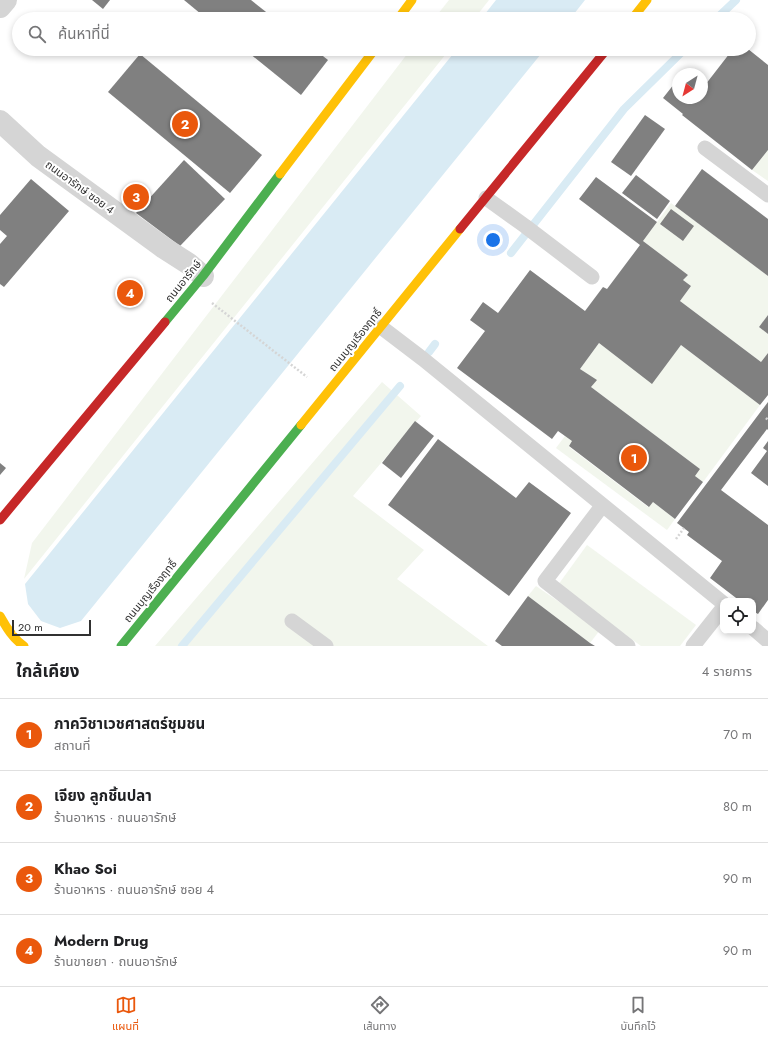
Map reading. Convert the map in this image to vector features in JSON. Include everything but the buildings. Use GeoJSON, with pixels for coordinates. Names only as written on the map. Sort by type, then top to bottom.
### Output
{"type":"FeatureCollection","features":[{"type":"Feature","properties":{"kind":"main road"},"geometry":{"type":"LineString","coordinates":[[403,12],[412,0]]}},
{"type":"Feature","properties":{"kind":"main road"},"geometry":{"type":"LineString","coordinates":[[638,12],[646,2]]}},
{"type":"Feature","properties":{"kind":"main road","name":"ถนนอารักษ์"},"geometry":{"type":"LineString","coordinates":[[0,520],[203,276],[370,56]]}},
{"type":"Feature","properties":{"kind":"main road","name":"ถนนบุญเรืองฤทธิ์"},"geometry":{"type":"LineString","coordinates":[[121,646],[602,56]]}},
{"type":"Feature","properties":{"kind":"main road"},"geometry":{"type":"LineString","coordinates":[[0,616],[19,644],[24,646]]}},
{"type":"Feature","properties":{"kind":"street"},"geometry":{"type":"LineString","coordinates":[[0,7],[6,0]]}},
{"type":"Feature","properties":{"kind":"street","name":"ถนนอารักษ์ ซอย 4"},"geometry":{"type":"LineString","coordinates":[[0,121],[38,156],[164,248],[189,264],[203,276]]}},
{"type":"Feature","properties":{"kind":"lane"},"geometry":{"type":"LineString","coordinates":[[706,148],[768,195]]}},
{"type":"Feature","properties":{"kind":"lane"},"geometry":{"type":"LineString","coordinates":[[486,198],[592,277]]}},
{"type":"Feature","properties":{"kind":"lane"},"geometry":{"type":"LineString","coordinates":[[381,327],[423,359],[720,601]]}},
{"type":"Feature","properties":{"kind":"lane"},"geometry":{"type":"LineString","coordinates":[[602,506],[544,581],[628,646]]}},
{"type":"Feature","properties":{"kind":"lane"},"geometry":{"type":"LineString","coordinates":[[693,646],[720,612]]}},
{"type":"Feature","properties":{"kind":"lane"},"geometry":{"type":"LineString","coordinates":[[292,621],[326,646]]}},
{"type":"Feature","properties":{"kind":"lane"},"geometry":{"type":"LineString","coordinates":[[756,630],[768,640]]}},
{"type":"Feature","properties":{"kind":"path"},"geometry":{"type":"LineString","coordinates":[[212,302],[309,379]]}},
{"type":"Feature","properties":{"kind":"shaded area"},"geometry":{"type":"Polygon","coordinates":[[[449,0],[489,0],[480,12],[440,12],[449,0]]]}},
{"type":"Feature","properties":{"kind":"shaded area"},"geometry":{"type":"Polygon","coordinates":[[[496,0],[585,0],[576,12],[487,12],[496,0]]]}},
{"type":"Feature","properties":{"kind":"shaded area"},"geometry":{"type":"Polygon","coordinates":[[[406,56],[444,56],[24,579],[32,543],[406,56]]]}},
{"type":"Feature","properties":{"kind":"shaded area"},"geometry":{"type":"Polygon","coordinates":[[[451,56],[539,56],[81,621],[60,628],[41,621],[28,604],[25,584],[451,56]]]}},
{"type":"Feature","properties":{"kind":"shaded area"},"geometry":{"type":"Polygon","coordinates":[[[768,150],[768,181],[752,170],[768,150]]]}},
{"type":"Feature","properties":{"kind":"shaded area"},"geometry":{"type":"Polygon","coordinates":[[[671,203],[768,276],[768,315],[759,327],[768,334],[768,353],[761,362],[680,301],[691,286],[683,280],[688,275],[643,241],[671,203]]]}},
{"type":"Feature","properties":{"kind":"shaded area"},"geometry":{"type":"Polygon","coordinates":[[[599,343],[652,383],[681,345],[760,405],[703,482],[695,476],[700,469],[591,387],[596,380],[580,369],[599,343]]]}},
{"type":"Feature","properties":{"kind":"shaded area"},"geometry":{"type":"Polygon","coordinates":[[[382,382],[421,416],[353,496],[424,550],[397,579],[488,646],[155,646],[382,382]]]}},
{"type":"Feature","properties":{"kind":"shaded area"},"geometry":{"type":"Polygon","coordinates":[[[565,436],[572,441],[569,447],[648,507],[653,502],[675,519],[667,530],[556,448],[565,436]]]}},
{"type":"Feature","properties":{"kind":"shaded area"},"geometry":{"type":"Polygon","coordinates":[[[587,545],[696,625],[680,646],[641,646],[558,585],[587,545]]]}},
{"type":"Feature","properties":{"kind":"shaded area"},"geometry":{"type":"Polygon","coordinates":[[[536,586],[600,630],[590,643],[528,596],[536,586]]]}},
{"type":"Feature","properties":{"kind":"waterway"},"geometry":{"type":"LineString","coordinates":[[723,12],[736,0]]}},
{"type":"Feature","properties":{"kind":"waterway"},"geometry":{"type":"LineString","coordinates":[[511,253],[624,109],[678,56]]}},
{"type":"Feature","properties":{"kind":"waterway"},"geometry":{"type":"LineString","coordinates":[[429,352],[435,344]]}},
{"type":"Feature","properties":{"kind":"waterway"},"geometry":{"type":"LineString","coordinates":[[182,646],[400,386]]}},
{"type":"Feature","properties":{"kind":"traffic: fast"},"geometry":{"type":"LineString","coordinates":[[165,322],[203,276],[280,174]]}},
{"type":"Feature","properties":{"kind":"traffic: fast"},"geometry":{"type":"LineString","coordinates":[[121,646],[301,425]]}},
{"type":"Feature","properties":{"kind":"traffic: slow"},"geometry":{"type":"LineString","coordinates":[[403,12],[412,0]]}},
{"type":"Feature","properties":{"kind":"traffic: slow"},"geometry":{"type":"LineString","coordinates":[[638,12],[647,0]]}},
{"type":"Feature","properties":{"kind":"traffic: slow"},"geometry":{"type":"LineString","coordinates":[[280,174],[370,56]]}},
{"type":"Feature","properties":{"kind":"traffic: slow"},"geometry":{"type":"LineString","coordinates":[[301,425],[460,229]]}},
{"type":"Feature","properties":{"kind":"traffic: slow"},"geometry":{"type":"LineString","coordinates":[[0,616],[13,636],[24,646]]}},
{"type":"Feature","properties":{"kind":"traffic: jam"},"geometry":{"type":"LineString","coordinates":[[460,229],[601,56]]}},
{"type":"Feature","properties":{"kind":"traffic: jam"},"geometry":{"type":"LineString","coordinates":[[0,520],[165,322]]}},
{"type":"Feature","properties":{"kind":"place","name":"เจียง ลูกชิ้นปลา"},"geometry":{"type":"Point","coordinates":[185,124]}},
{"type":"Feature","properties":{"kind":"place","name":"Khao Soi"},"geometry":{"type":"Point","coordinates":[136,197]}},
{"type":"Feature","properties":{"kind":"place","name":"Modern Drug"},"geometry":{"type":"Point","coordinates":[130,293]}},
{"type":"Feature","properties":{"kind":"place","name":"ภาควิชาเวชศาสตร์ชุมชน"},"geometry":{"type":"Point","coordinates":[634,458]}}]}
